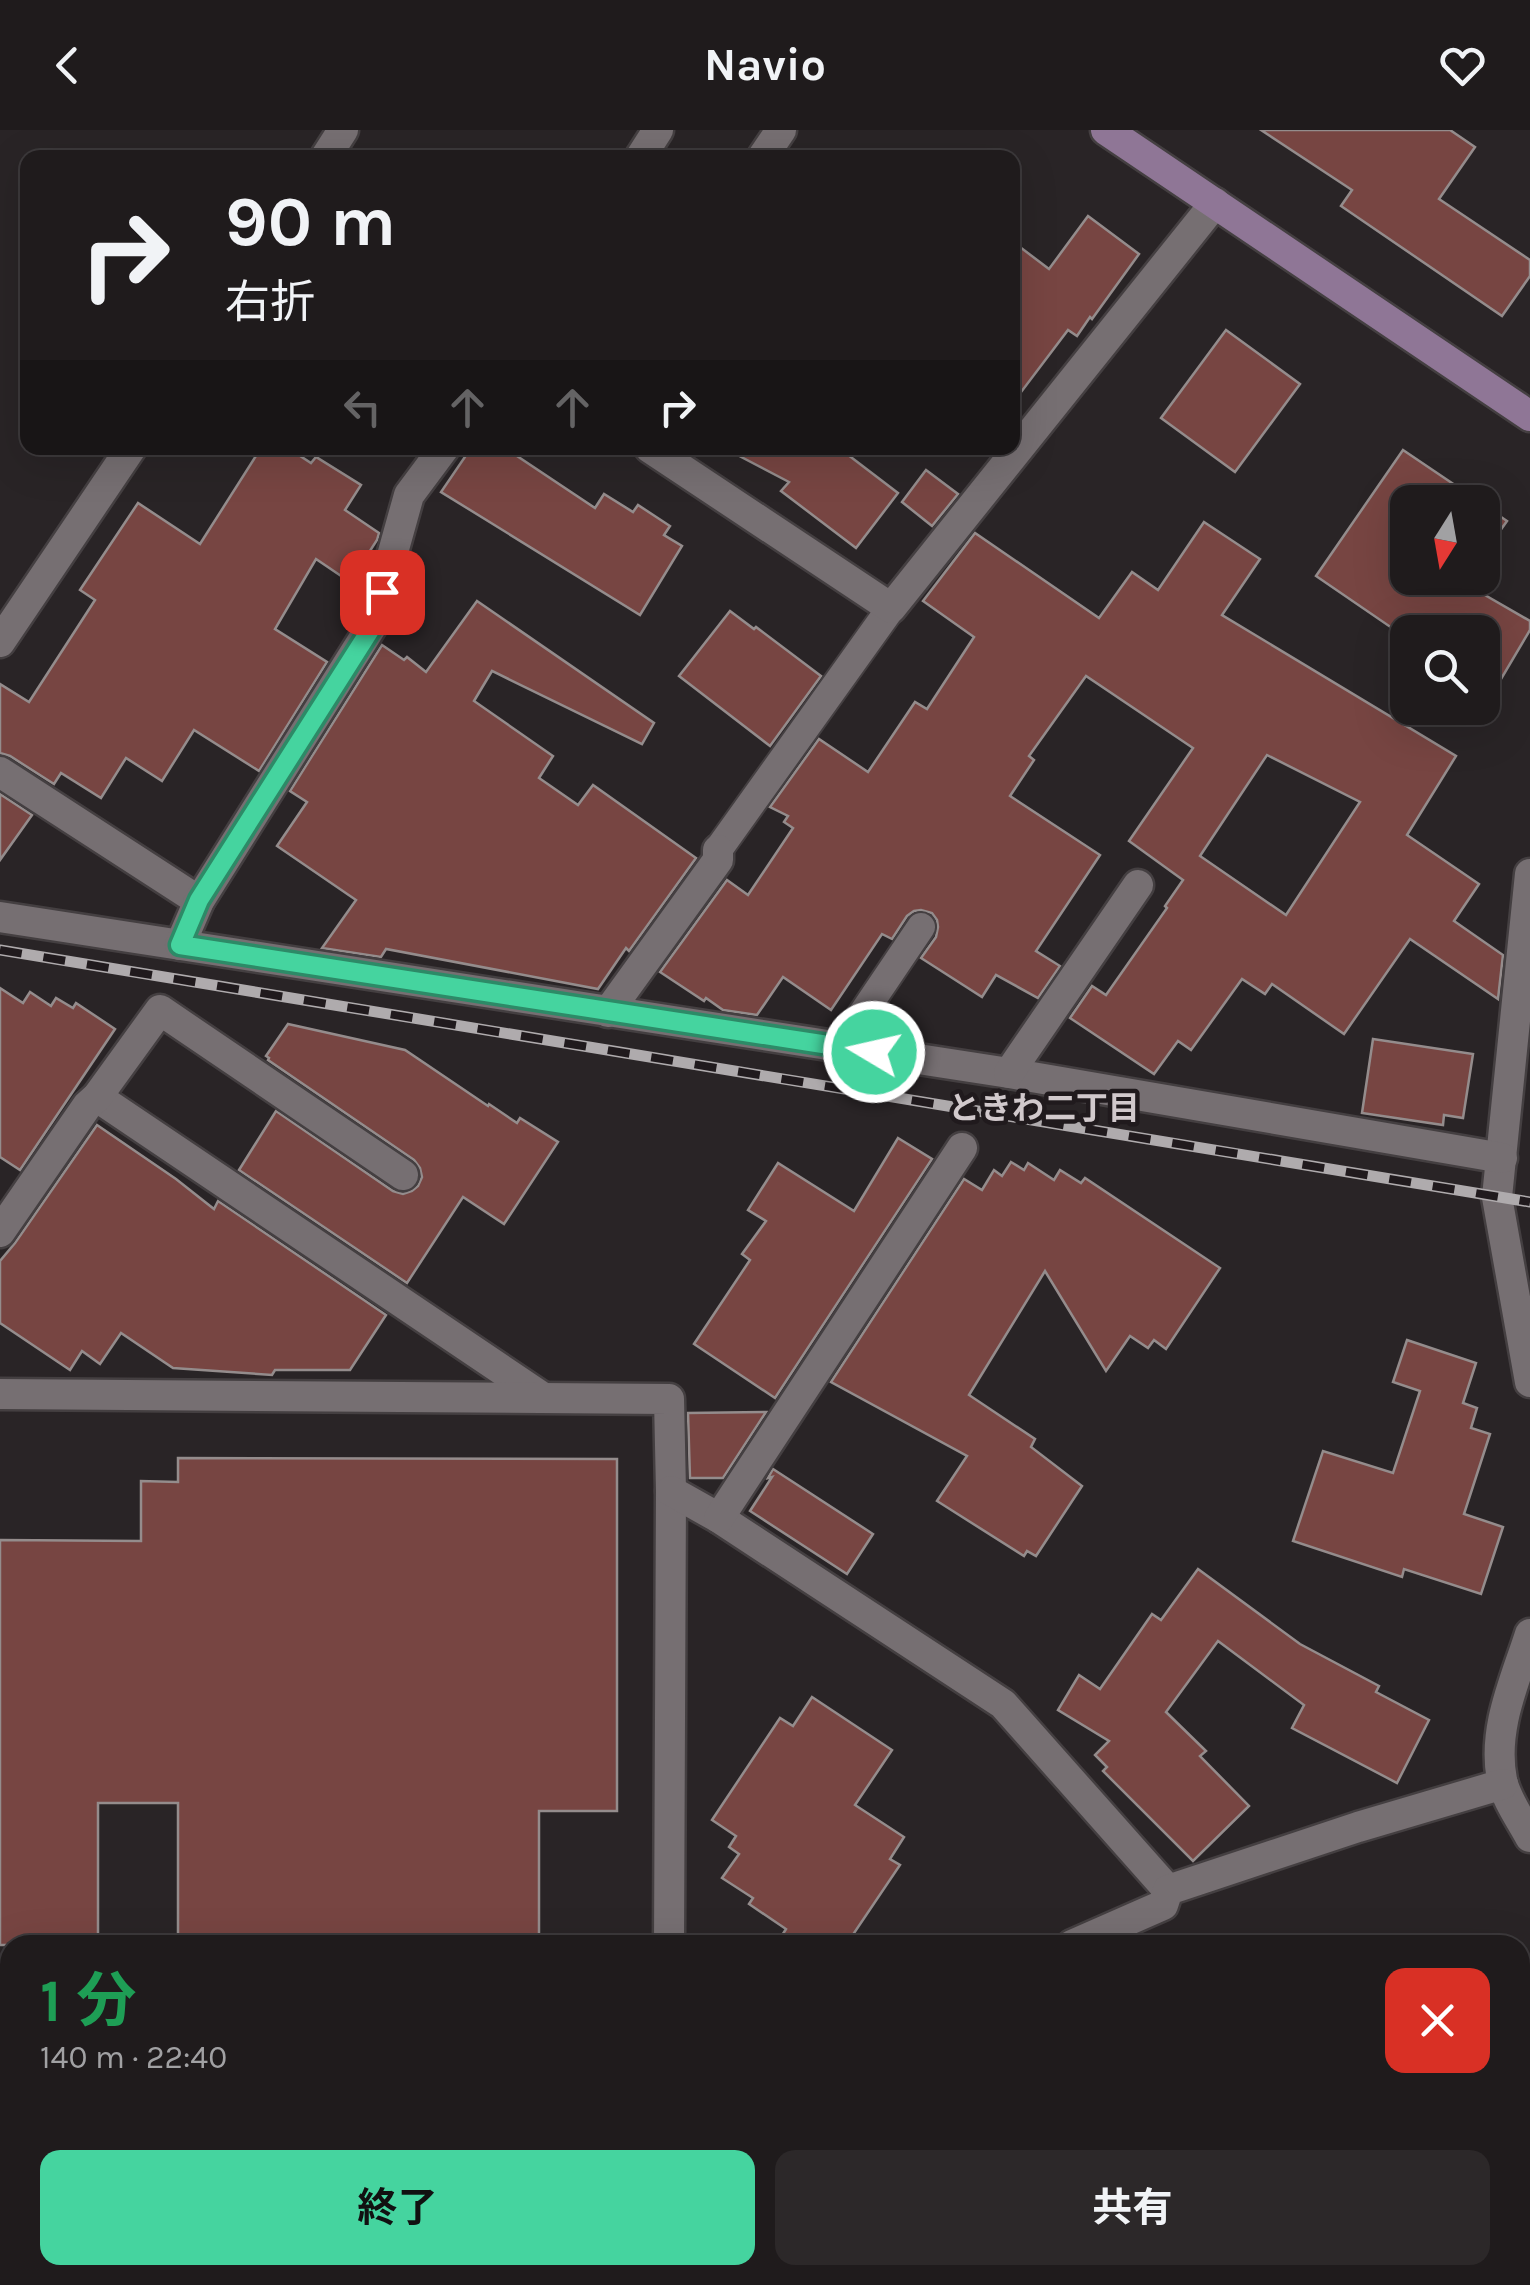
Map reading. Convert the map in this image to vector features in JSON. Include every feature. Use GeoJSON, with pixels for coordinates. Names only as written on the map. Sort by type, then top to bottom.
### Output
{"type":"FeatureCollection","features":[{"type":"Feature","properties":{"kind":"street"},"geometry":{"type":"LineString","coordinates":[[1106,130],[1530,416]]}},
{"type":"Feature","properties":{"kind":"street"},"geometry":{"type":"LineString","coordinates":[[1020,447],[1215,204]]}},
{"type":"Feature","properties":{"kind":"street"},"geometry":{"type":"LineString","coordinates":[[0,642],[125,455]]}},
{"type":"Feature","properties":{"kind":"street"},"geometry":{"type":"LineString","coordinates":[[180,945],[199,900],[374,624],[410,496],[439,455]]}},
{"type":"Feature","properties":{"kind":"street"},"geometry":{"type":"LineString","coordinates":[[661,455],[891,608],[1014,455]]}},
{"type":"Feature","properties":{"kind":"street"},"geometry":{"type":"LineString","coordinates":[[0,772],[199,900]]}},
{"type":"Feature","properties":{"kind":"street"},"geometry":{"type":"LineString","coordinates":[[608,1012],[718,860],[718,850]]}},
{"type":"Feature","properties":{"kind":"street"},"geometry":{"type":"LineString","coordinates":[[1530,874],[1497,1198],[1530,1382]]}},
{"type":"Feature","properties":{"kind":"street"},"geometry":{"type":"LineString","coordinates":[[1008,1073],[1138,885]]}},
{"type":"Feature","properties":{"kind":"street"},"geometry":{"type":"LineString","coordinates":[[0,918],[840,1046],[1502,1158]]}},
{"type":"Feature","properties":{"kind":"street"},"geometry":{"type":"LineString","coordinates":[[0,1232],[86,1106],[160,1010],[403,1175]]}},
{"type":"Feature","properties":{"kind":"street"},"geometry":{"type":"LineString","coordinates":[[97,1096],[542,1397]]}},
{"type":"Feature","properties":{"kind":"street"},"geometry":{"type":"LineString","coordinates":[[719,1518],[962,1148]]}},
{"type":"Feature","properties":{"kind":"street"},"geometry":{"type":"LineString","coordinates":[[0,1394],[669,1400],[668,1935]]}},
{"type":"Feature","properties":{"kind":"street"},"geometry":{"type":"LineString","coordinates":[[671,1491],[719,1518],[1003,1704],[1168,1890]]}},
{"type":"Feature","properties":{"kind":"street"},"geometry":{"type":"LineString","coordinates":[[1530,1634],[1508,1698],[1500,1746],[1502,1784],[1530,1838]]}},
{"type":"Feature","properties":{"kind":"street"},"geometry":{"type":"LineString","coordinates":[[1094,1935],[1162,1905],[1168,1890],[1502,1784]]}},
{"type":"Feature","properties":{"kind":"lane"},"geometry":{"type":"LineString","coordinates":[[718,850],[891,608]]}},
{"type":"Feature","properties":{"kind":"lane"},"geometry":{"type":"LineString","coordinates":[[840,1046],[921,927]]}},
{"type":"Feature","properties":{"kind":"building"},"geometry":{"type":"Polygon","coordinates":[[[1261,130],[1450,130],[1475,147],[1439,199],[1530,260],[1530,276],[1502,316],[1341,206],[1352,190],[1261,130]]]}},
{"type":"Feature","properties":{"kind":"building"},"geometry":{"type":"Polygon","coordinates":[[[1088,216],[1139,254],[1092,319],[1077,336],[1068,330],[1020,393],[1020,247],[1049,269],[1088,216]]]}},
{"type":"Feature","properties":{"kind":"building"},"geometry":{"type":"Polygon","coordinates":[[[1226,330],[1300,384],[1235,472],[1161,418],[1226,330]]]}},
{"type":"Feature","properties":{"kind":"building"},"geometry":{"type":"Polygon","coordinates":[[[1403,450],[1455,485],[1390,485],[1390,595],[1485,595],[1530,621],[1530,630],[1500,681],[1500,615],[1390,615],[1390,627],[1316,576],[1403,450]]]}},
{"type":"Feature","properties":{"kind":"building"},"geometry":{"type":"Polygon","coordinates":[[[257,455],[299,455],[311,463],[316,457],[361,485],[345,510],[379,533],[350,582],[316,559],[275,629],[327,662],[259,771],[194,730],[162,781],[126,758],[101,798],[61,773],[54,784],[0,753],[0,684],[29,702],[95,600],[80,590],[138,503],[200,544],[257,455]]]}},
{"type":"Feature","properties":{"kind":"building"},"geometry":{"type":"Polygon","coordinates":[[[466,455],[516,455],[595,508],[604,494],[633,512],[638,505],[670,526],[664,535],[682,546],[640,615],[441,492],[466,455]]]}},
{"type":"Feature","properties":{"kind":"building"},"geometry":{"type":"Polygon","coordinates":[[[737,455],[848,455],[898,493],[856,548],[781,491],[789,482],[737,455]]]}},
{"type":"Feature","properties":{"kind":"building"},"geometry":{"type":"Polygon","coordinates":[[[926,470],[958,494],[932,526],[902,502],[926,470]]]}},
{"type":"Feature","properties":{"kind":"building"},"geometry":{"type":"Polygon","coordinates":[[[1204,522],[1260,559],[1222,615],[1390,716],[1390,725],[1405,725],[1456,756],[1407,835],[1479,884],[1454,921],[1503,955],[1498,999],[1410,939],[1344,1034],[1272,984],[1265,994],[1242,979],[1191,1050],[1178,1041],[1154,1074],[1070,1018],[1092,986],[1106,995],[1183,880],[1129,841],[1193,748],[1086,676],[1029,756],[1034,760],[1010,796],[1100,855],[1036,951],[1060,966],[1038,998],[996,975],[982,997],[921,958],[936,937],[938,927],[932,913],[921,910],[907,916],[892,939],[882,934],[831,1010],[783,977],[757,1015],[723,1010],[660,972],[727,880],[748,895],[793,828],[784,822],[788,816],[770,807],[819,739],[868,772],[915,702],[927,709],[974,637],[923,601],[975,533],[1099,618],[1132,572],[1158,590],[1204,522]],[[1267,755],[1200,856],[1286,915],[1360,802],[1267,755]]]}},
{"type":"Feature","properties":{"kind":"building"},"geometry":{"type":"Polygon","coordinates":[[[477,601],[654,723],[642,744],[492,671],[474,701],[553,756],[539,778],[578,805],[593,785],[696,858],[598,989],[386,949],[381,957],[322,948],[356,900],[277,846],[307,802],[290,791],[382,645],[426,672],[477,601]]]}},
{"type":"Feature","properties":{"kind":"building"},"geometry":{"type":"Polygon","coordinates":[[[730,611],[821,676],[770,746],[679,676],[730,611]]]}},
{"type":"Feature","properties":{"kind":"building"},"geometry":{"type":"Polygon","coordinates":[[[0,794],[32,815],[0,860],[0,794]]]}},
{"type":"Feature","properties":{"kind":"building"},"geometry":{"type":"Polygon","coordinates":[[[0,988],[23,1003],[30,992],[51,1006],[56,998],[73,1008],[76,1003],[115,1029],[20,1170],[0,1157],[0,988]]]}},
{"type":"Feature","properties":{"kind":"building"},"geometry":{"type":"Polygon","coordinates":[[[288,1024],[405,1050],[488,1106],[517,1123],[520,1118],[558,1142],[504,1224],[463,1197],[407,1283],[239,1170],[276,1111],[393,1191],[412,1191],[422,1177],[414,1160],[268,1060],[266,1056],[288,1024]]]}},
{"type":"Feature","properties":{"kind":"building"},"geometry":{"type":"Polygon","coordinates":[[[1373,1039],[1473,1054],[1463,1118],[1444,1115],[1443,1125],[1362,1113],[1373,1039]]]}},
{"type":"Feature","properties":{"kind":"building"},"geometry":{"type":"Polygon","coordinates":[[[97,1125],[214,1209],[218,1201],[386,1315],[350,1370],[275,1370],[272,1375],[173,1368],[121,1333],[100,1364],[82,1351],[70,1370],[0,1323],[0,1261],[97,1125]]]}},
{"type":"Feature","properties":{"kind":"building"},"geometry":{"type":"Polygon","coordinates":[[[898,1138],[932,1159],[775,1398],[694,1344],[750,1260],[742,1254],[766,1221],[748,1210],[778,1163],[854,1211],[898,1138]]]}},
{"type":"Feature","properties":{"kind":"building"},"geometry":{"type":"Polygon","coordinates":[[[1011,1162],[1024,1170],[1028,1163],[1054,1180],[1060,1170],[1081,1183],[1085,1178],[1220,1268],[1166,1349],[1154,1340],[1148,1348],[1130,1336],[1106,1371],[1045,1271],[969,1395],[1035,1439],[1031,1447],[1082,1486],[1036,1556],[1027,1551],[1024,1556],[937,1501],[967,1456],[831,1382],[964,1179],[982,1190],[994,1170],[1002,1176],[1011,1162]]]}},
{"type":"Feature","properties":{"kind":"building"},"geometry":{"type":"Polygon","coordinates":[[[1407,1340],[1476,1363],[1463,1403],[1477,1408],[1471,1428],[1490,1434],[1464,1514],[1503,1527],[1481,1594],[1404,1569],[1402,1577],[1293,1541],[1323,1451],[1393,1473],[1420,1391],[1393,1382],[1407,1340]]]}},
{"type":"Feature","properties":{"kind":"building"},"geometry":{"type":"Polygon","coordinates":[[[766,1412],[723,1478],[690,1478],[688,1413],[766,1412]]]}},
{"type":"Feature","properties":{"kind":"building"},"geometry":{"type":"Polygon","coordinates":[[[178,1458],[617,1459],[617,1811],[539,1811],[539,1935],[178,1935],[178,1803],[98,1803],[98,1935],[0,1935],[0,1540],[141,1541],[141,1481],[178,1482],[178,1458]]]}},
{"type":"Feature","properties":{"kind":"building"},"geometry":{"type":"Polygon","coordinates":[[[773,1469],[873,1534],[847,1574],[750,1511],[773,1469]]]}},
{"type":"Feature","properties":{"kind":"building"},"geometry":{"type":"Polygon","coordinates":[[[1198,1569],[1300,1644],[1379,1686],[1376,1692],[1429,1720],[1397,1783],[1292,1728],[1304,1705],[1218,1641],[1166,1712],[1206,1751],[1200,1756],[1249,1806],[1193,1861],[1103,1771],[1107,1767],[1095,1755],[1109,1741],[1058,1710],[1079,1675],[1100,1689],[1152,1614],[1161,1620],[1198,1569]]]}},
{"type":"Feature","properties":{"kind":"building"},"geometry":{"type":"Polygon","coordinates":[[[812,1697],[892,1750],[855,1805],[904,1837],[890,1859],[900,1865],[853,1935],[782,1935],[786,1929],[749,1904],[753,1898],[722,1878],[739,1854],[729,1847],[736,1836],[712,1820],[780,1718],[793,1726],[812,1697]]]}},
{"type":"Feature","properties":{"kind":"railway"},"geometry":{"type":"LineString","coordinates":[[0,950],[1530,1202]]}},
{"type":"Feature","properties":{"kind":"district","name":"ときわ二丁目"},"geometry":{"type":"Point","coordinates":[1044,1108]}},
{"type":"Feature","properties":{"kind":"route"},"geometry":{"type":"LineString","coordinates":[[382,592],[374,624],[199,900],[180,945],[874,1052]]}}]}
